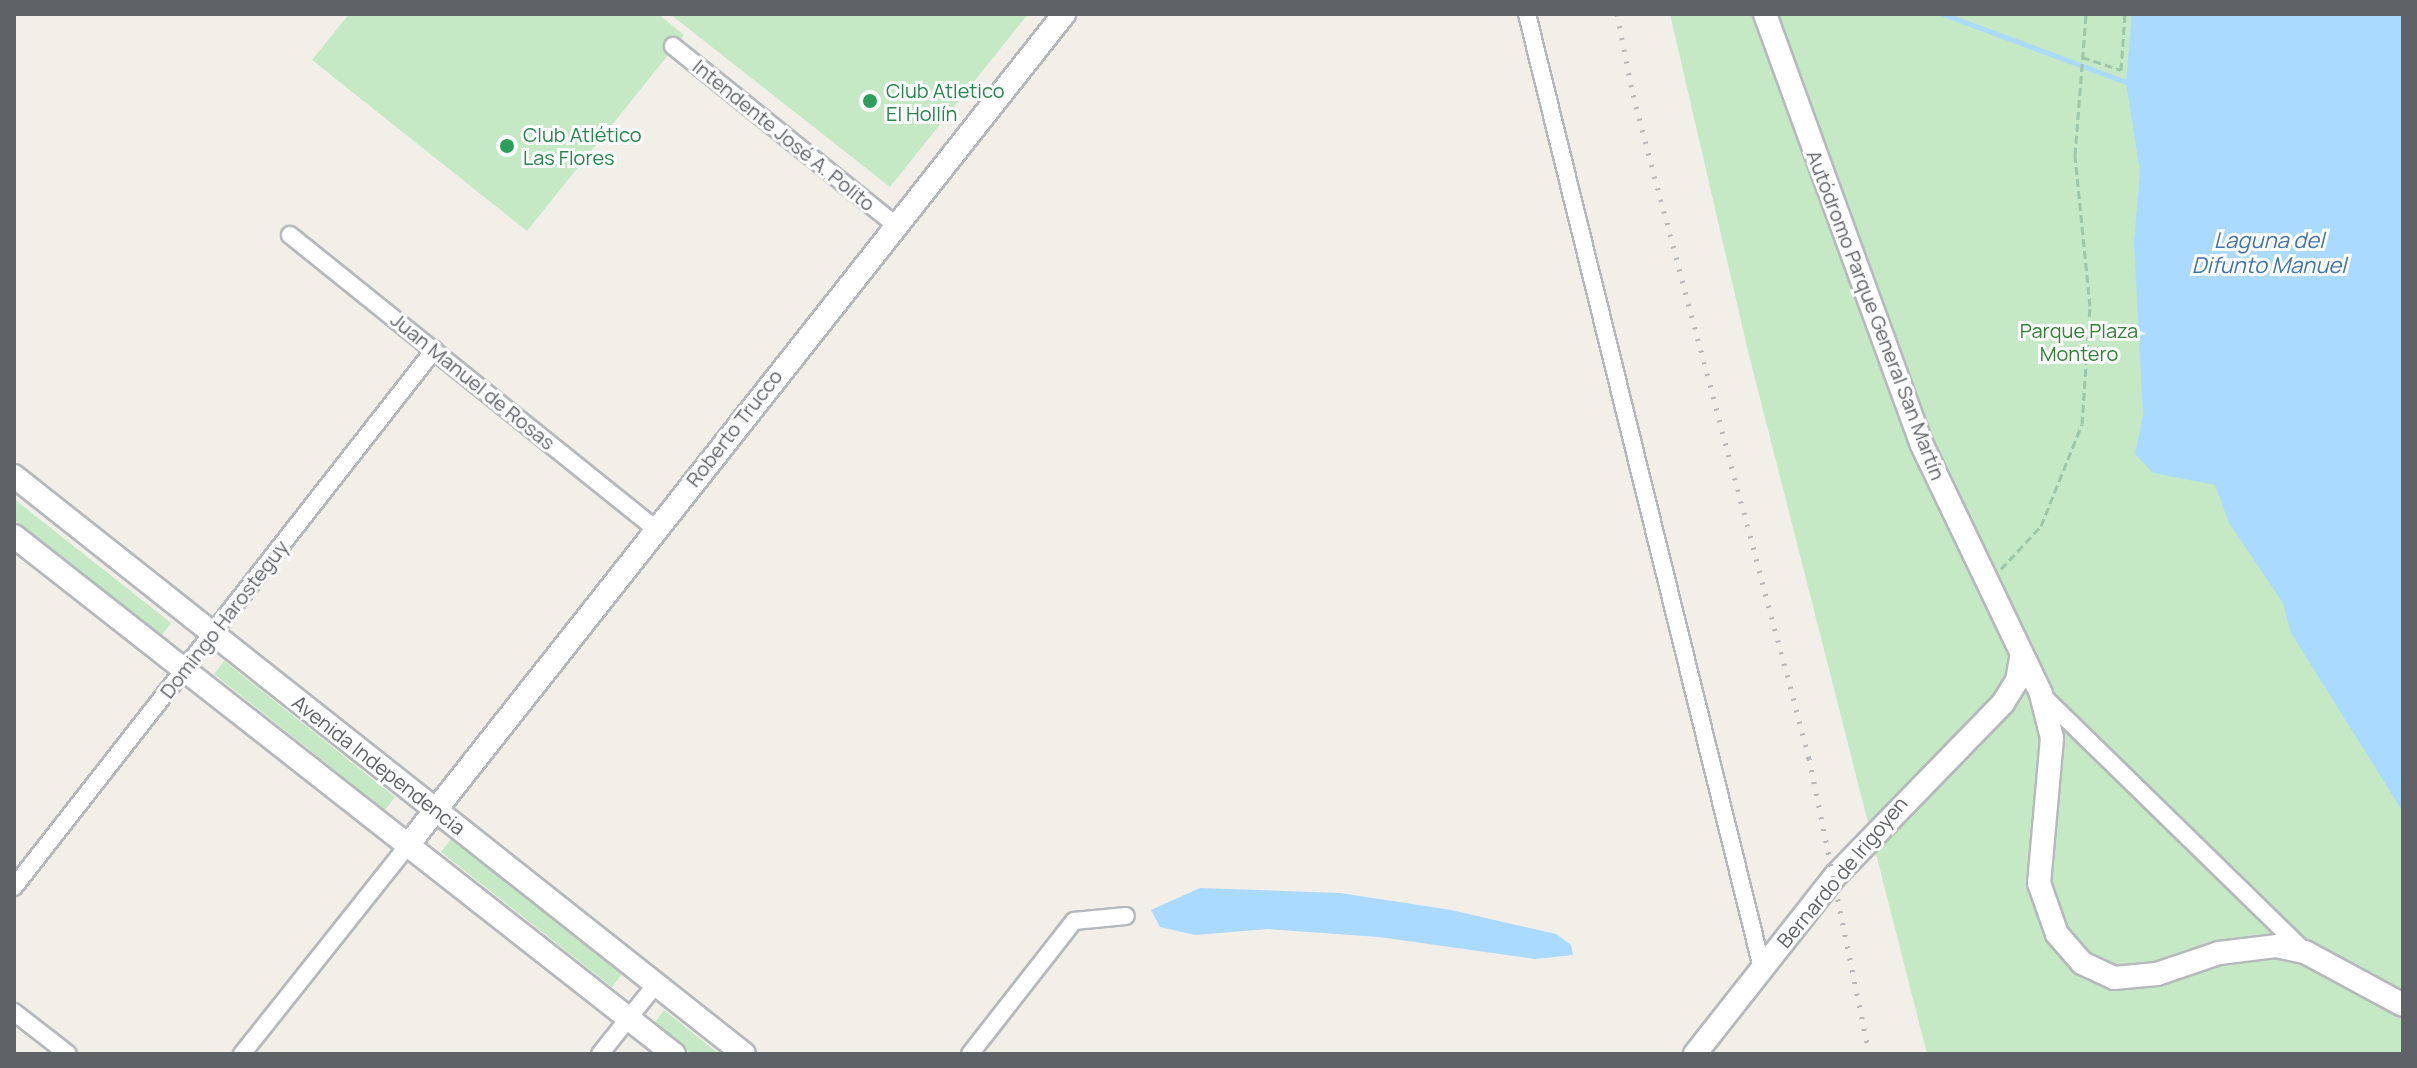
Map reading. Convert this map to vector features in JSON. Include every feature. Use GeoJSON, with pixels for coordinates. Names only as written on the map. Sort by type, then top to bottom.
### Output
{"type":"FeatureCollection","features":[{"type":"Feature","properties":{"kind":"main road","name":"Roberto Trucco"},"geometry":{"type":"LineString","coordinates":[[408,845],[894,224],[1064,14]]}},
{"type":"Feature","properties":{"kind":"main road","name":"Autódromo Parque General San Martín"},"geometry":{"type":"LineString","coordinates":[[1765,14],[1921,443],[2041,694],[2052,738],[2039,883],[2046,913],[2069,950],[2098,972],[2134,978],[2248,947],[2305,952],[2403,1005]]}},
{"type":"Feature","properties":{"kind":"main road","name":"Avenida Independencia"},"geometry":{"type":"LineString","coordinates":[[14,476],[744,1054]]}},
{"type":"Feature","properties":{"kind":"main road"},"geometry":{"type":"LineString","coordinates":[[14,536],[674,1054]]}},
{"type":"Feature","properties":{"kind":"main road","name":"Bernardo de Irigoyen"},"geometry":{"type":"LineString","coordinates":[[1695,1054],[1899,803],[2003,703],[2017,681],[2022,654]]}},
{"type":"Feature","properties":{"kind":"main road"},"geometry":{"type":"LineString","coordinates":[[2003,703],[2041,694]]}},
{"type":"Feature","properties":{"kind":"street"},"geometry":{"type":"LineString","coordinates":[[1527,14],[1762,968]]}},
{"type":"Feature","properties":{"kind":"street","name":"Intendente José A. Polito"},"geometry":{"type":"LineString","coordinates":[[673,46],[894,224]]}},
{"type":"Feature","properties":{"kind":"street","name":"Juan Manuel de Rosas"},"geometry":{"type":"LineString","coordinates":[[290,235],[655,528]]}},
{"type":"Feature","properties":{"kind":"street","name":"Domingo Harosteguy"},"geometry":{"type":"LineString","coordinates":[[14,887],[434,350]]}},
{"type":"Feature","properties":{"kind":"street"},"geometry":{"type":"LineString","coordinates":[[2041,694],[2305,952]]}},
{"type":"Feature","properties":{"kind":"street"},"geometry":{"type":"LineString","coordinates":[[242,1054],[408,845]]}},
{"type":"Feature","properties":{"kind":"street"},"geometry":{"type":"LineString","coordinates":[[970,1054],[1074,921],[1126,916]]}},
{"type":"Feature","properties":{"kind":"street"},"geometry":{"type":"LineString","coordinates":[[600,1054],[656,984]]}},
{"type":"Feature","properties":{"kind":"street"},"geometry":{"type":"LineString","coordinates":[[14,1012],[68,1054]]}},
{"type":"Feature","properties":{"kind":"path"},"geometry":{"type":"LineString","coordinates":[[1988,583],[2041,526],[2082,424],[2090,306],[2075,155],[2086,14]]}},
{"type":"Feature","properties":{"kind":"path"},"geometry":{"type":"LineString","coordinates":[[2082,57],[2121,70],[2125,14]]}},
{"type":"Feature","properties":{"kind":"green space","name":"Club Atlético Las Flores"},"geometry":{"type":"Polygon","coordinates":[[[349,14],[658,14],[684,35],[527,231],[312,60],[349,14]]]}},
{"type":"Feature","properties":{"kind":"green space","name":"Club Atletico El Hollín"},"geometry":{"type":"Polygon","coordinates":[[[670,14],[1028,14],[890,187],[670,14]]]}},
{"type":"Feature","properties":{"kind":"green space","name":"Parque Plaza Montero"},"geometry":{"type":"Polygon","coordinates":[[[1670,14],[2403,14],[2403,1054],[1927,1054],[1748,351],[1670,14]]]}},
{"type":"Feature","properties":{"kind":"green space"},"geometry":{"type":"Polygon","coordinates":[[[14,499],[171,623],[161,636],[14,520],[14,499]]]}},
{"type":"Feature","properties":{"kind":"green space"},"geometry":{"type":"Polygon","coordinates":[[[224,661],[395,797],[385,810],[214,674],[224,661]]]}},
{"type":"Feature","properties":{"kind":"green space"},"geometry":{"type":"Polygon","coordinates":[[[451,839],[622,974],[612,987],[441,852],[451,839]]]}},
{"type":"Feature","properties":{"kind":"green space"},"geometry":{"type":"Polygon","coordinates":[[[664,1010],[719,1054],[692,1054],[654,1024],[664,1010]]]}},
{"type":"Feature","properties":{"kind":"water","name":"Laguna del Difunto Manuel"},"geometry":{"type":"Polygon","coordinates":[[[2132,14],[2403,14],[2403,812],[2291,633],[2283,603],[2229,523],[2215,485],[2153,473],[2135,454],[2143,415],[2134,242],[2140,172],[2126,82],[2132,14]]]}},
{"type":"Feature","properties":{"kind":"water"},"geometry":{"type":"Polygon","coordinates":[[[1200,888],[1340,893],[1451,910],[1556,934],[1571,945],[1573,955],[1535,959],[1379,937],[1268,929],[1195,935],[1160,927],[1151,910],[1200,888]]]}},
{"type":"Feature","properties":{"kind":"waterway"},"geometry":{"type":"LineString","coordinates":[[1943,14],[2126,82]]}},
{"type":"Feature","properties":{"kind":"railway"},"geometry":{"type":"LineString","coordinates":[[1617,14],[1633,95],[1809,758],[1869,1054]]}},
{"type":"Feature","properties":{"kind":"place","name":"Club Atletico El Hollín"},"geometry":{"type":"Point","coordinates":[870,101]}},
{"type":"Feature","properties":{"kind":"place","name":"Club Atlético Las Flores"},"geometry":{"type":"Point","coordinates":[507,146]}}]}
